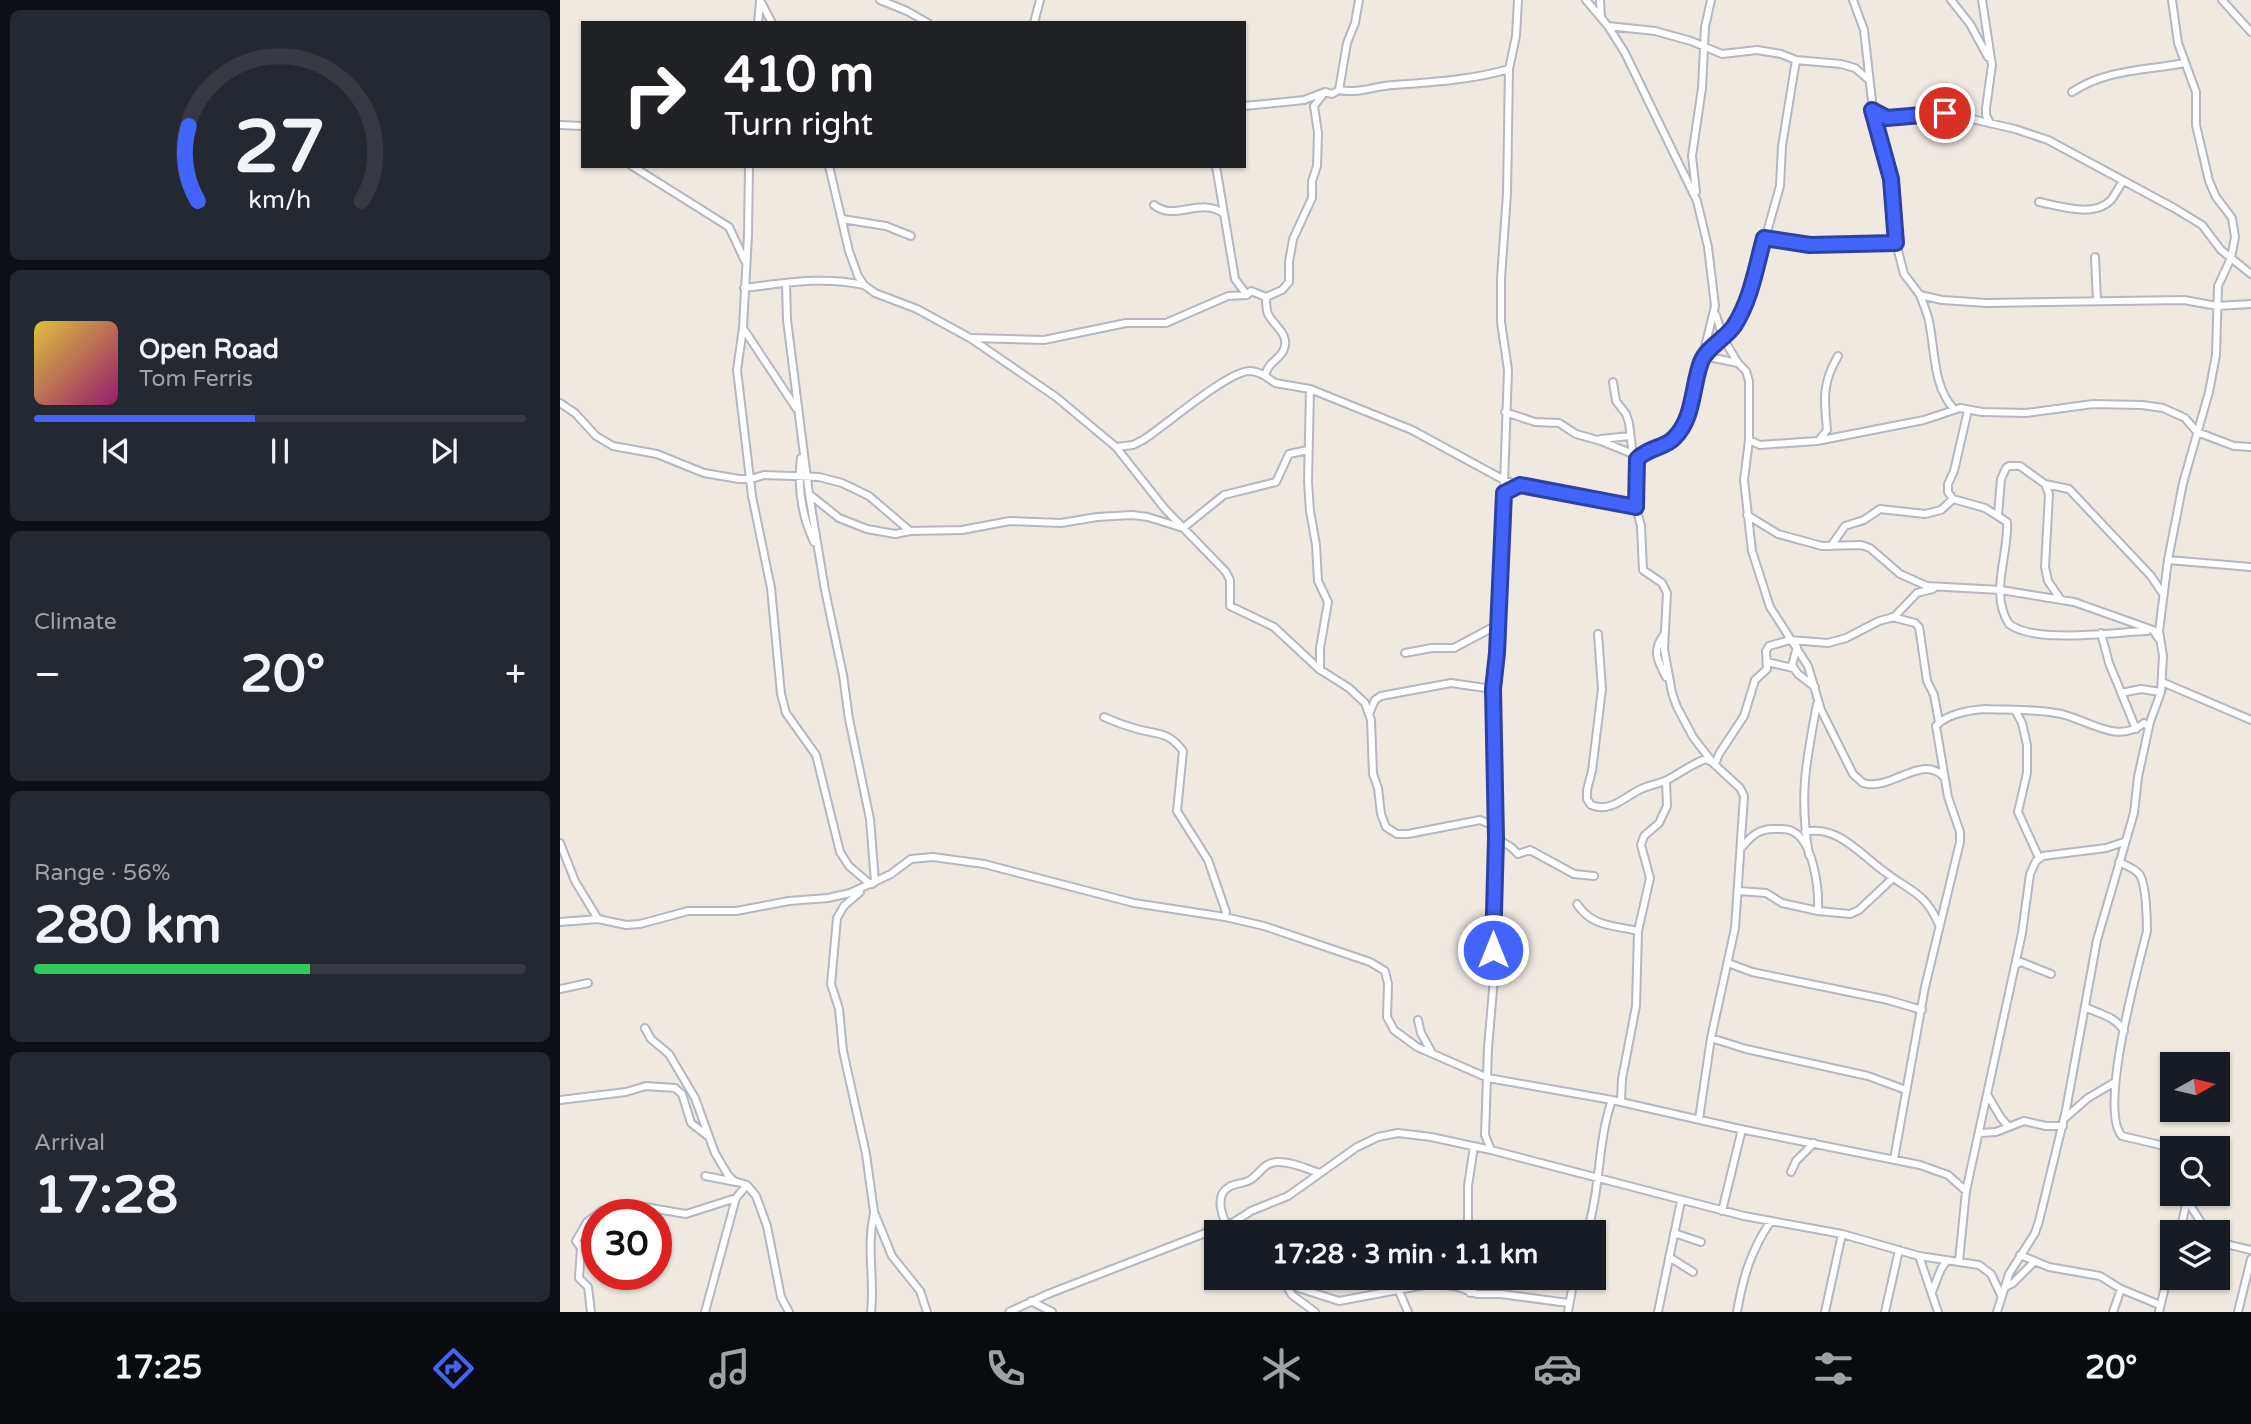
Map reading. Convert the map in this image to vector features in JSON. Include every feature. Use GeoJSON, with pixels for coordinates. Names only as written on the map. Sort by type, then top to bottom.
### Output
{"type":"FeatureCollection","features":[{"type":"Feature","properties":{"kind":"street"},"geometry":{"type":"LineString","coordinates":[[758,21],[760,0],[771,21]]}},
{"type":"Feature","properties":{"kind":"street"},"geometry":{"type":"LineString","coordinates":[[880,0],[924,21]]}},
{"type":"Feature","properties":{"kind":"street"},"geometry":{"type":"LineString","coordinates":[[1035,21],[1040,0]]}},
{"type":"Feature","properties":{"kind":"street"},"geometry":{"type":"LineString","coordinates":[[1339,90],[1347,43],[1359,0]]}},
{"type":"Feature","properties":{"kind":"street"},"geometry":{"type":"LineString","coordinates":[[1490,1150],[1485,1135],[1494,978],[1496,827],[1493,689],[1499,624],[1508,370],[1501,322],[1501,278],[1507,195],[1509,69],[1516,36],[1518,0]]}},
{"type":"Feature","properties":{"kind":"street"},"geometry":{"type":"LineString","coordinates":[[1586,0],[1608,26],[1625,53],[1697,201]]}},
{"type":"Feature","properties":{"kind":"street"},"geometry":{"type":"LineString","coordinates":[[1600,0],[1601,19]]}},
{"type":"Feature","properties":{"kind":"street"},"geometry":{"type":"LineString","coordinates":[[1711,0],[1705,27],[1705,63],[1692,156],[1697,201],[1708,247],[1715,313],[1723,338],[1746,371],[1749,381],[1749,440],[1744,480],[1752,551],[1770,607],[1808,666],[1821,710],[1853,774],[1863,783],[1878,784],[1907,773],[1937,769],[1946,779]]}},
{"type":"Feature","properties":{"kind":"street"},"geometry":{"type":"LineString","coordinates":[[1853,0],[1864,30],[1872,110],[1891,179],[1896,243],[1904,274],[1920,295],[1930,323],[1943,394],[1954,409]]}},
{"type":"Feature","properties":{"kind":"street"},"geometry":{"type":"LineString","coordinates":[[1951,0],[1970,24],[1992,65]]}},
{"type":"Feature","properties":{"kind":"street"},"geometry":{"type":"LineString","coordinates":[[1982,0],[1992,65],[1986,108],[1990,123]]}},
{"type":"Feature","properties":{"kind":"street"},"geometry":{"type":"LineString","coordinates":[[1997,1312],[2009,1274],[2035,1233],[2063,1122],[2097,940],[2134,813],[2138,777],[2149,727],[2161,692],[2163,656],[2159,631],[2168,560],[2183,483],[2209,392],[2216,355],[2218,286],[2231,258],[2235,237],[2234,224],[2216,197],[2210,181],[2196,125],[2196,92],[2178,43],[2172,0]]}},
{"type":"Feature","properties":{"kind":"street"},"geometry":{"type":"LineString","coordinates":[[2222,0],[2251,32]]}},
{"type":"Feature","properties":{"kind":"street"},"geometry":{"type":"LineString","coordinates":[[1608,26],[1655,31],[1691,41],[1717,53],[1757,50],[1796,60],[1841,64],[1855,68],[1868,79]]}},
{"type":"Feature","properties":{"kind":"street"},"geometry":{"type":"LineString","coordinates":[[1705,63],[1717,53]]}},
{"type":"Feature","properties":{"kind":"street"},"geometry":{"type":"LineString","coordinates":[[1703,358],[1734,327],[1750,292],[1780,186],[1782,146],[1796,60]]}},
{"type":"Feature","properties":{"kind":"street"},"geometry":{"type":"LineString","coordinates":[[2072,92],[2094,79],[2112,74],[2184,63]]}},
{"type":"Feature","properties":{"kind":"street"},"geometry":{"type":"LineString","coordinates":[[1246,107],[1304,100],[1325,92],[1332,94],[1339,90],[1354,93],[1392,85],[1427,84],[1509,69]]}},
{"type":"Feature","properties":{"kind":"street"},"geometry":{"type":"LineString","coordinates":[[970,338],[1044,340],[1126,323],[1167,323],[1228,296],[1247,295],[1251,291],[1266,297],[1282,290],[1289,282],[1289,256],[1293,239],[1312,198],[1318,133],[1314,106],[1325,92]]}},
{"type":"Feature","properties":{"kind":"street"},"geometry":{"type":"LineString","coordinates":[[1872,110],[1887,118],[1940,112],[2048,140],[2202,225],[2221,250],[2251,274]]}},
{"type":"Feature","properties":{"kind":"street"},"geometry":{"type":"LineString","coordinates":[[560,125],[581,126]]}},
{"type":"Feature","properties":{"kind":"street"},"geometry":{"type":"LineString","coordinates":[[635,168],[729,228],[747,264]]}},
{"type":"Feature","properties":{"kind":"street"},"geometry":{"type":"LineString","coordinates":[[748,168],[747,264],[737,369],[752,496],[771,587],[781,694],[786,713],[816,755],[840,852],[849,866],[872,883]]}},
{"type":"Feature","properties":{"kind":"street"},"geometry":{"type":"LineString","coordinates":[[829,168],[849,251],[864,285],[875,293],[917,309],[970,338],[1041,386],[1116,447],[1164,509],[1226,572],[1230,580],[1230,606],[1274,627],[1320,670],[1355,692],[1365,703],[1369,714],[1373,774],[1386,827],[1398,834],[1480,820],[1496,827]]}},
{"type":"Feature","properties":{"kind":"street"},"geometry":{"type":"LineString","coordinates":[[1216,168],[1235,279],[1247,295]]}},
{"type":"Feature","properties":{"kind":"street"},"geometry":{"type":"LineString","coordinates":[[2039,202],[2071,209],[2098,207],[2110,201],[2123,181]]}},
{"type":"Feature","properties":{"kind":"street"},"geometry":{"type":"LineString","coordinates":[[1154,205],[1163,210],[1176,211],[1210,206],[1224,214]]}},
{"type":"Feature","properties":{"kind":"street"},"geometry":{"type":"LineString","coordinates":[[842,219],[886,226],[911,236]]}},
{"type":"Feature","properties":{"kind":"street"},"geometry":{"type":"LineString","coordinates":[[1764,238],[1810,245],[1896,243]]}},
{"type":"Feature","properties":{"kind":"street"},"geometry":{"type":"LineString","coordinates":[[2095,257],[2097,302]]}},
{"type":"Feature","properties":{"kind":"street"},"geometry":{"type":"LineString","coordinates":[[744,288],[827,279],[864,285]]}},
{"type":"Feature","properties":{"kind":"street"},"geometry":{"type":"LineString","coordinates":[[1228,296],[1235,279]]}},
{"type":"Feature","properties":{"kind":"street"},"geometry":{"type":"LineString","coordinates":[[786,283],[785,303],[803,448],[802,510],[817,550]]}},
{"type":"Feature","properties":{"kind":"street"},"geometry":{"type":"LineString","coordinates":[[1920,295],[1942,300],[1987,303],[2184,300],[2217,306],[2251,304]]}},
{"type":"Feature","properties":{"kind":"street"},"geometry":{"type":"LineString","coordinates":[[1265,376],[1267,367],[1284,350],[1285,343],[1282,333],[1268,314],[1266,297]]}},
{"type":"Feature","properties":{"kind":"street"},"geometry":{"type":"LineString","coordinates":[[1699,1119],[1711,1038],[1735,928],[1744,796],[1693,737],[1672,693],[1665,658],[1667,593],[1662,583],[1643,570],[1641,526],[1636,507],[1636,469],[1637,459],[1643,453],[1669,442],[1681,428],[1695,392],[1715,313]]}},
{"type":"Feature","properties":{"kind":"street"},"geometry":{"type":"LineString","coordinates":[[743,328],[799,413]]}},
{"type":"Feature","properties":{"kind":"street"},"geometry":{"type":"LineString","coordinates":[[1817,441],[1826,430],[1825,387],[1828,373],[1838,356]]}},
{"type":"Feature","properties":{"kind":"street"},"geometry":{"type":"LineString","coordinates":[[1703,358],[1738,363]]}},
{"type":"Feature","properties":{"kind":"street"},"geometry":{"type":"LineString","coordinates":[[1116,447],[1133,445],[1143,440],[1209,392],[1250,371],[1275,383],[1310,389],[1412,430],[1504,480],[1636,507]]}},
{"type":"Feature","properties":{"kind":"street"},"geometry":{"type":"LineString","coordinates":[[1613,382],[1616,401],[1628,417],[1636,469]]}},
{"type":"Feature","properties":{"kind":"street"},"geometry":{"type":"LineString","coordinates":[[1310,389],[1310,511],[1317,545],[1318,581],[1328,602],[1320,648],[1320,670]]}},
{"type":"Feature","properties":{"kind":"street"},"geometry":{"type":"LineString","coordinates":[[560,403],[575,412],[596,436],[613,446],[657,454],[704,473],[751,479],[764,475],[821,478],[842,482],[869,496],[910,531]]}},
{"type":"Feature","properties":{"kind":"street"},"geometry":{"type":"LineString","coordinates":[[1749,440],[1760,445],[1817,441],[1924,420],[1954,409],[2026,413],[2093,404],[2148,405],[2176,413],[2197,432],[2234,446],[2251,447]]}},
{"type":"Feature","properties":{"kind":"street"},"geometry":{"type":"LineString","coordinates":[[1968,410],[1948,492],[1953,499],[1972,503],[2005,520],[2006,548],[2001,565],[2001,590],[2006,619],[2013,627],[2058,634],[2153,630]]}},
{"type":"Feature","properties":{"kind":"street"},"geometry":{"type":"LineString","coordinates":[[1505,412],[1535,422],[1559,423],[1576,434],[1597,439],[1633,454]]}},
{"type":"Feature","properties":{"kind":"street"},"geometry":{"type":"LineString","coordinates":[[1597,439],[1630,436]]}},
{"type":"Feature","properties":{"kind":"street"},"geometry":{"type":"LineString","coordinates":[[1747,454],[1760,445]]}},
{"type":"Feature","properties":{"kind":"street"},"geometry":{"type":"LineString","coordinates":[[1183,528],[1224,495],[1276,482],[1289,454],[1308,450]]}},
{"type":"Feature","properties":{"kind":"street"},"geometry":{"type":"LineString","coordinates":[[1998,515],[2001,479],[2006,468],[2020,466],[2045,484],[2069,489],[2151,576],[2163,595]]}},
{"type":"Feature","properties":{"kind":"street"},"geometry":{"type":"LineString","coordinates":[[803,478],[808,492],[843,676],[850,729],[868,809],[872,883]]}},
{"type":"Feature","properties":{"kind":"street"},"geometry":{"type":"LineString","coordinates":[[808,492],[821,478]]}},
{"type":"Feature","properties":{"kind":"street"},"geometry":{"type":"LineString","coordinates":[[2045,484],[2049,494],[2046,576],[2061,600]]}},
{"type":"Feature","properties":{"kind":"street"},"geometry":{"type":"LineString","coordinates":[[1504,493],[1520,485]]}},
{"type":"Feature","properties":{"kind":"street"},"geometry":{"type":"LineString","coordinates":[[808,492],[832,513],[867,529],[895,534],[910,531],[962,530],[1010,521],[1061,523],[1132,515],[1183,528]]}},
{"type":"Feature","properties":{"kind":"street"},"geometry":{"type":"LineString","coordinates":[[1830,546],[1845,526],[1864,520],[1880,509],[1925,514],[1941,510],[1953,499]]}},
{"type":"Feature","properties":{"kind":"street"},"geometry":{"type":"LineString","coordinates":[[1747,514],[1778,534],[1822,546],[1861,545],[1870,548],[1900,574],[1927,586],[2001,590],[2089,606],[2153,630],[2160,641]]}},
{"type":"Feature","properties":{"kind":"street"},"geometry":{"type":"LineString","coordinates":[[2168,560],[2251,567]]}},
{"type":"Feature","properties":{"kind":"street"},"geometry":{"type":"LineString","coordinates":[[1714,764],[1744,716],[1755,680],[1767,669],[1766,651],[1769,646],[1790,640],[1834,642],[1846,638],[1892,617],[1917,593],[1939,588]]}},
{"type":"Feature","properties":{"kind":"street"},"geometry":{"type":"LineString","coordinates":[[1892,617],[1915,623],[1919,627],[1927,681],[1934,695],[1939,722]]}},
{"type":"Feature","properties":{"kind":"street"},"geometry":{"type":"LineString","coordinates":[[1405,653],[1432,648],[1454,649],[1499,624]]}},
{"type":"Feature","properties":{"kind":"street"},"geometry":{"type":"LineString","coordinates":[[2101,633],[2109,663],[2136,729]]}},
{"type":"Feature","properties":{"kind":"street"},"geometry":{"type":"LineString","coordinates":[[1598,634],[1601,701],[1587,790],[1587,799],[1594,807],[1608,807],[1642,789],[1666,781],[1706,759],[1714,764]]}},
{"type":"Feature","properties":{"kind":"street"},"geometry":{"type":"LineString","coordinates":[[1793,668],[1797,647]]}},
{"type":"Feature","properties":{"kind":"street"},"geometry":{"type":"LineString","coordinates":[[1768,662],[1793,668],[1815,687]]}},
{"type":"Feature","properties":{"kind":"street"},"geometry":{"type":"LineString","coordinates":[[2162,682],[2251,720]]}},
{"type":"Feature","properties":{"kind":"street"},"geometry":{"type":"LineString","coordinates":[[1369,714],[1381,696],[1451,683],[1493,689]]}},
{"type":"Feature","properties":{"kind":"street"},"geometry":{"type":"LineString","coordinates":[[2121,693],[2141,689],[2161,692]]}},
{"type":"Feature","properties":{"kind":"street"},"geometry":{"type":"LineString","coordinates":[[1818,698],[1805,762],[1803,790],[1805,832],[1818,886],[1818,911]]}},
{"type":"Feature","properties":{"kind":"street"},"geometry":{"type":"LineString","coordinates":[[1894,1159],[1939,925],[1960,835],[1948,797],[1935,733],[1936,726],[1939,722],[1974,709],[2059,713],[2073,716],[2104,730],[2136,729],[2144,723],[2149,727]]}},
{"type":"Feature","properties":{"kind":"street"},"geometry":{"type":"LineString","coordinates":[[2015,710],[2022,723],[2027,745],[2027,774],[2018,812],[2039,858]]}},
{"type":"Feature","properties":{"kind":"street"},"geometry":{"type":"LineString","coordinates":[[1104,717],[1142,731],[1159,732],[1183,751],[1177,811],[1214,873],[1226,912],[1225,918]]}},
{"type":"Feature","properties":{"kind":"street"},"geometry":{"type":"LineString","coordinates":[[1620,1102],[1636,1006],[1638,931],[1650,878],[1641,845],[1644,836],[1659,823],[1667,806],[1666,781]]}},
{"type":"Feature","properties":{"kind":"street"},"geometry":{"type":"LineString","coordinates":[[1741,847],[1757,832],[1769,828],[1789,829],[1801,838],[1809,855]]}},
{"type":"Feature","properties":{"kind":"street"},"geometry":{"type":"LineString","coordinates":[[1805,832],[1818,830],[1832,833],[1920,895],[1933,910],[1939,925]]}},
{"type":"Feature","properties":{"kind":"street"},"geometry":{"type":"LineString","coordinates":[[1496,838],[1518,854],[1530,850],[1574,874],[1594,876]]}},
{"type":"Feature","properties":{"kind":"street"},"geometry":{"type":"LineString","coordinates":[[560,842],[575,881],[598,919]]}},
{"type":"Feature","properties":{"kind":"street"},"geometry":{"type":"LineString","coordinates":[[2039,858],[2111,847],[2124,842]]}},
{"type":"Feature","properties":{"kind":"street"},"geometry":{"type":"LineString","coordinates":[[560,922],[598,919],[626,925],[643,924],[688,911],[736,911],[789,901],[828,898],[850,893],[872,883],[891,874],[911,859],[933,856],[984,864],[1134,903],[1225,918],[1285,933],[1380,967],[1387,978],[1386,1008],[1389,1023],[1401,1036],[1432,1054],[1488,1078],[1612,1100],[1894,1159],[1938,1170],[1956,1180],[1966,1191]]}},
{"type":"Feature","properties":{"kind":"street"},"geometry":{"type":"LineString","coordinates":[[1959,1261],[1966,1191],[2015,965],[2030,874],[2039,858]]}},
{"type":"Feature","properties":{"kind":"street"},"geometry":{"type":"LineString","coordinates":[[2119,862],[2141,877],[2147,931],[2115,1082],[2116,1126],[2119,1134],[2125,1137],[2160,1145]]}},
{"type":"Feature","properties":{"kind":"street"},"geometry":{"type":"LineString","coordinates":[[1739,891],[1766,893],[1782,903],[1840,915],[1855,912],[1893,878]]}},
{"type":"Feature","properties":{"kind":"street"},"geometry":{"type":"LineString","coordinates":[[872,883],[851,899],[837,918],[831,984],[839,1009],[845,1061],[866,1154],[874,1212],[892,1256],[920,1291],[927,1312]]}},
{"type":"Feature","properties":{"kind":"street"},"geometry":{"type":"LineString","coordinates":[[1577,904],[1582,912],[1600,925],[1638,931]]}},
{"type":"Feature","properties":{"kind":"street"},"geometry":{"type":"LineString","coordinates":[[2015,965],[2021,962],[2051,974]]}},
{"type":"Feature","properties":{"kind":"street"},"geometry":{"type":"LineString","coordinates":[[1728,963],[1752,972],[1862,994],[1922,1010]]}},
{"type":"Feature","properties":{"kind":"street"},"geometry":{"type":"LineString","coordinates":[[560,989],[588,983]]}},
{"type":"Feature","properties":{"kind":"street"},"geometry":{"type":"LineString","coordinates":[[2085,1007],[2109,1016],[2124,1031]]}},
{"type":"Feature","properties":{"kind":"street"},"geometry":{"type":"LineString","coordinates":[[1418,1020],[1421,1033],[1432,1054]]}},
{"type":"Feature","properties":{"kind":"street"},"geometry":{"type":"LineString","coordinates":[[645,1028],[651,1039],[669,1054],[695,1098],[724,1170],[737,1182]]}},
{"type":"Feature","properties":{"kind":"street"},"geometry":{"type":"LineString","coordinates":[[1711,1038],[1746,1049],[1868,1076],[1906,1090]]}},
{"type":"Feature","properties":{"kind":"street"},"geometry":{"type":"LineString","coordinates":[[1979,1133],[1996,1132],[2024,1121],[2046,1126],[2063,1122],[2088,1098],[2115,1082]]}},
{"type":"Feature","properties":{"kind":"street"},"geometry":{"type":"LineString","coordinates":[[560,1100],[626,1092],[646,1086],[675,1088],[682,1094],[691,1123],[711,1138]]}},
{"type":"Feature","properties":{"kind":"street"},"geometry":{"type":"LineString","coordinates":[[1987,1096],[2008,1126]]}},
{"type":"Feature","properties":{"kind":"street"},"geometry":{"type":"LineString","coordinates":[[1590,1220],[1599,1179],[1599,1148],[1603,1125],[1612,1100]]}},
{"type":"Feature","properties":{"kind":"street"},"geometry":{"type":"LineString","coordinates":[[1722,1211],[1742,1129]]}},
{"type":"Feature","properties":{"kind":"street"},"geometry":{"type":"LineString","coordinates":[[1240,1220],[1251,1211],[1288,1196],[1345,1153],[1389,1133],[1431,1137],[1474,1146],[1722,1211],[1842,1234],[1919,1256],[1979,1265],[1991,1274],[2003,1291]]}},
{"type":"Feature","properties":{"kind":"street"},"geometry":{"type":"LineString","coordinates":[[1791,1172],[1796,1161],[1814,1143]]}},
{"type":"Feature","properties":{"kind":"street"},"geometry":{"type":"LineString","coordinates":[[1468,1220],[1468,1186],[1474,1146]]}},
{"type":"Feature","properties":{"kind":"street"},"geometry":{"type":"LineString","coordinates":[[1226,1220],[1221,1201],[1225,1190],[1252,1179],[1264,1166],[1287,1162],[1320,1174]]}},
{"type":"Feature","properties":{"kind":"street"},"geometry":{"type":"LineString","coordinates":[[705,1175],[747,1185],[756,1196],[767,1226],[781,1297],[789,1312]]}},
{"type":"Feature","properties":{"kind":"street"},"geometry":{"type":"LineString","coordinates":[[705,1312],[736,1198],[747,1185]]}},
{"type":"Feature","properties":{"kind":"street"},"geometry":{"type":"LineString","coordinates":[[592,1312],[588,1287],[579,1278],[581,1248],[576,1241],[592,1216],[602,1211],[628,1206],[686,1214],[736,1198]]}},
{"type":"Feature","properties":{"kind":"street"},"geometry":{"type":"LineString","coordinates":[[1658,1312],[1681,1201]]}},
{"type":"Feature","properties":{"kind":"street"},"geometry":{"type":"LineString","coordinates":[[871,1312],[873,1279],[869,1245],[874,1212]]}},
{"type":"Feature","properties":{"kind":"street"},"geometry":{"type":"LineString","coordinates":[[1737,1312],[1749,1259],[1771,1221]]}},
{"type":"Feature","properties":{"kind":"street"},"geometry":{"type":"LineString","coordinates":[[1674,1233],[1702,1242]]}},
{"type":"Feature","properties":{"kind":"street"},"geometry":{"type":"LineString","coordinates":[[1825,1312],[1842,1234]]}},
{"type":"Feature","properties":{"kind":"street"},"geometry":{"type":"LineString","coordinates":[[1009,1312],[1031,1301],[1204,1238]]}},
{"type":"Feature","properties":{"kind":"street"},"geometry":{"type":"LineString","coordinates":[[2230,1245],[2251,1250]]}},
{"type":"Feature","properties":{"kind":"street"},"geometry":{"type":"LineString","coordinates":[[1885,1312],[1899,1250]]}},
{"type":"Feature","properties":{"kind":"street"},"geometry":{"type":"LineString","coordinates":[[2020,1255],[2062,1270],[2099,1276],[2159,1309],[2164,1290]]}},
{"type":"Feature","properties":{"kind":"street"},"geometry":{"type":"LineString","coordinates":[[1919,1256],[1938,1312]]}},
{"type":"Feature","properties":{"kind":"street"},"geometry":{"type":"LineString","coordinates":[[1668,1257],[1693,1272]]}},
{"type":"Feature","properties":{"kind":"street"},"geometry":{"type":"LineString","coordinates":[[2238,1312],[2250,1274],[2251,1259]]}},
{"type":"Feature","properties":{"kind":"street"},"geometry":{"type":"LineString","coordinates":[[1932,1292],[1947,1260]]}},
{"type":"Feature","properties":{"kind":"street"},"geometry":{"type":"LineString","coordinates":[[2003,1291],[2035,1261]]}},
{"type":"Feature","properties":{"kind":"street"},"geometry":{"type":"LineString","coordinates":[[2113,1312],[2121,1289]]}},
{"type":"Feature","properties":{"kind":"street"},"geometry":{"type":"LineString","coordinates":[[1289,1290],[1315,1312]]}},
{"type":"Feature","properties":{"kind":"street"},"geometry":{"type":"LineString","coordinates":[[1305,1290],[1339,1301],[1393,1290]]}},
{"type":"Feature","properties":{"kind":"street"},"geometry":{"type":"LineString","coordinates":[[1398,1290],[1408,1312]]}},
{"type":"Feature","properties":{"kind":"street"},"geometry":{"type":"LineString","coordinates":[[1461,1290],[1568,1303]]}},
{"type":"Feature","properties":{"kind":"street"},"geometry":{"type":"LineString","coordinates":[[1568,1312],[1571,1290]]}},
{"type":"Feature","properties":{"kind":"street"},"geometry":{"type":"LineString","coordinates":[[2240,1301],[2251,1300]]}},
{"type":"Feature","properties":{"kind":"street"},"geometry":{"type":"LineString","coordinates":[[1031,1301],[1052,1312]]}},
{"type":"Feature","properties":{"kind":"route"},"geometry":{"type":"LineString","coordinates":[[1493,950],[1496,838],[1493,689],[1504,493],[1520,485],[1636,507],[1637,459],[1646,450],[1675,438],[1681,428],[1695,392],[1702,359],[1734,327],[1741,313],[1750,292],[1764,238],[1801,245],[1896,243],[1891,179],[1872,110],[1887,118],[1945,113]]}}]}
